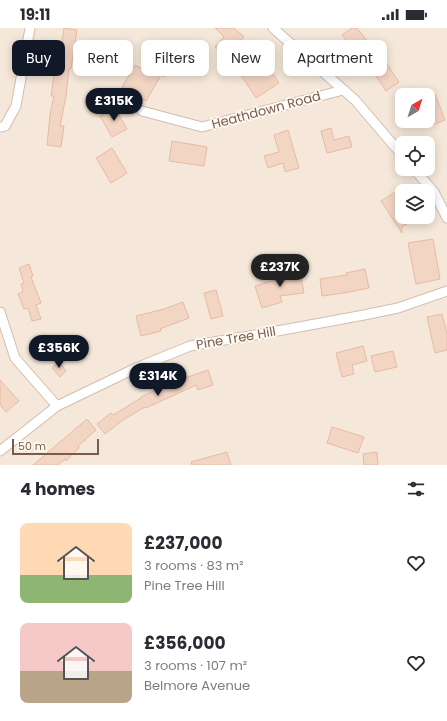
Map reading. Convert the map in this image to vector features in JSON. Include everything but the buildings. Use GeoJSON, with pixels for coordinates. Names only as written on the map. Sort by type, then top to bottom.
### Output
{"type":"FeatureCollection","features":[{"type":"Feature","properties":{"kind":"street"},"geometry":{"type":"LineString","coordinates":[[0,126],[5,126],[16,106],[30,28]]}},
{"type":"Feature","properties":{"kind":"street"},"geometry":{"type":"LineString","coordinates":[[273,28],[355,100],[395,147]]}},
{"type":"Feature","properties":{"kind":"street","name":"Heathdown Road"},"geometry":{"type":"LineString","coordinates":[[142,111],[202,127],[343,90]]}},
{"type":"Feature","properties":{"kind":"street"},"geometry":{"type":"LineString","coordinates":[[420,176],[434,192],[447,218]]}},
{"type":"Feature","properties":{"kind":"street","name":"Pine Tree Hill"},"geometry":{"type":"LineString","coordinates":[[0,450],[57,406],[136,368],[190,346],[398,308],[447,291]]}},
{"type":"Feature","properties":{"kind":"street"},"geometry":{"type":"LineString","coordinates":[[0,312],[15,358],[57,406]]}},
{"type":"Feature","properties":{"kind":"shaded area"},"geometry":{"type":"Polygon","coordinates":[[[0,28],[447,28],[447,465],[0,465],[0,28]]]}}]}
